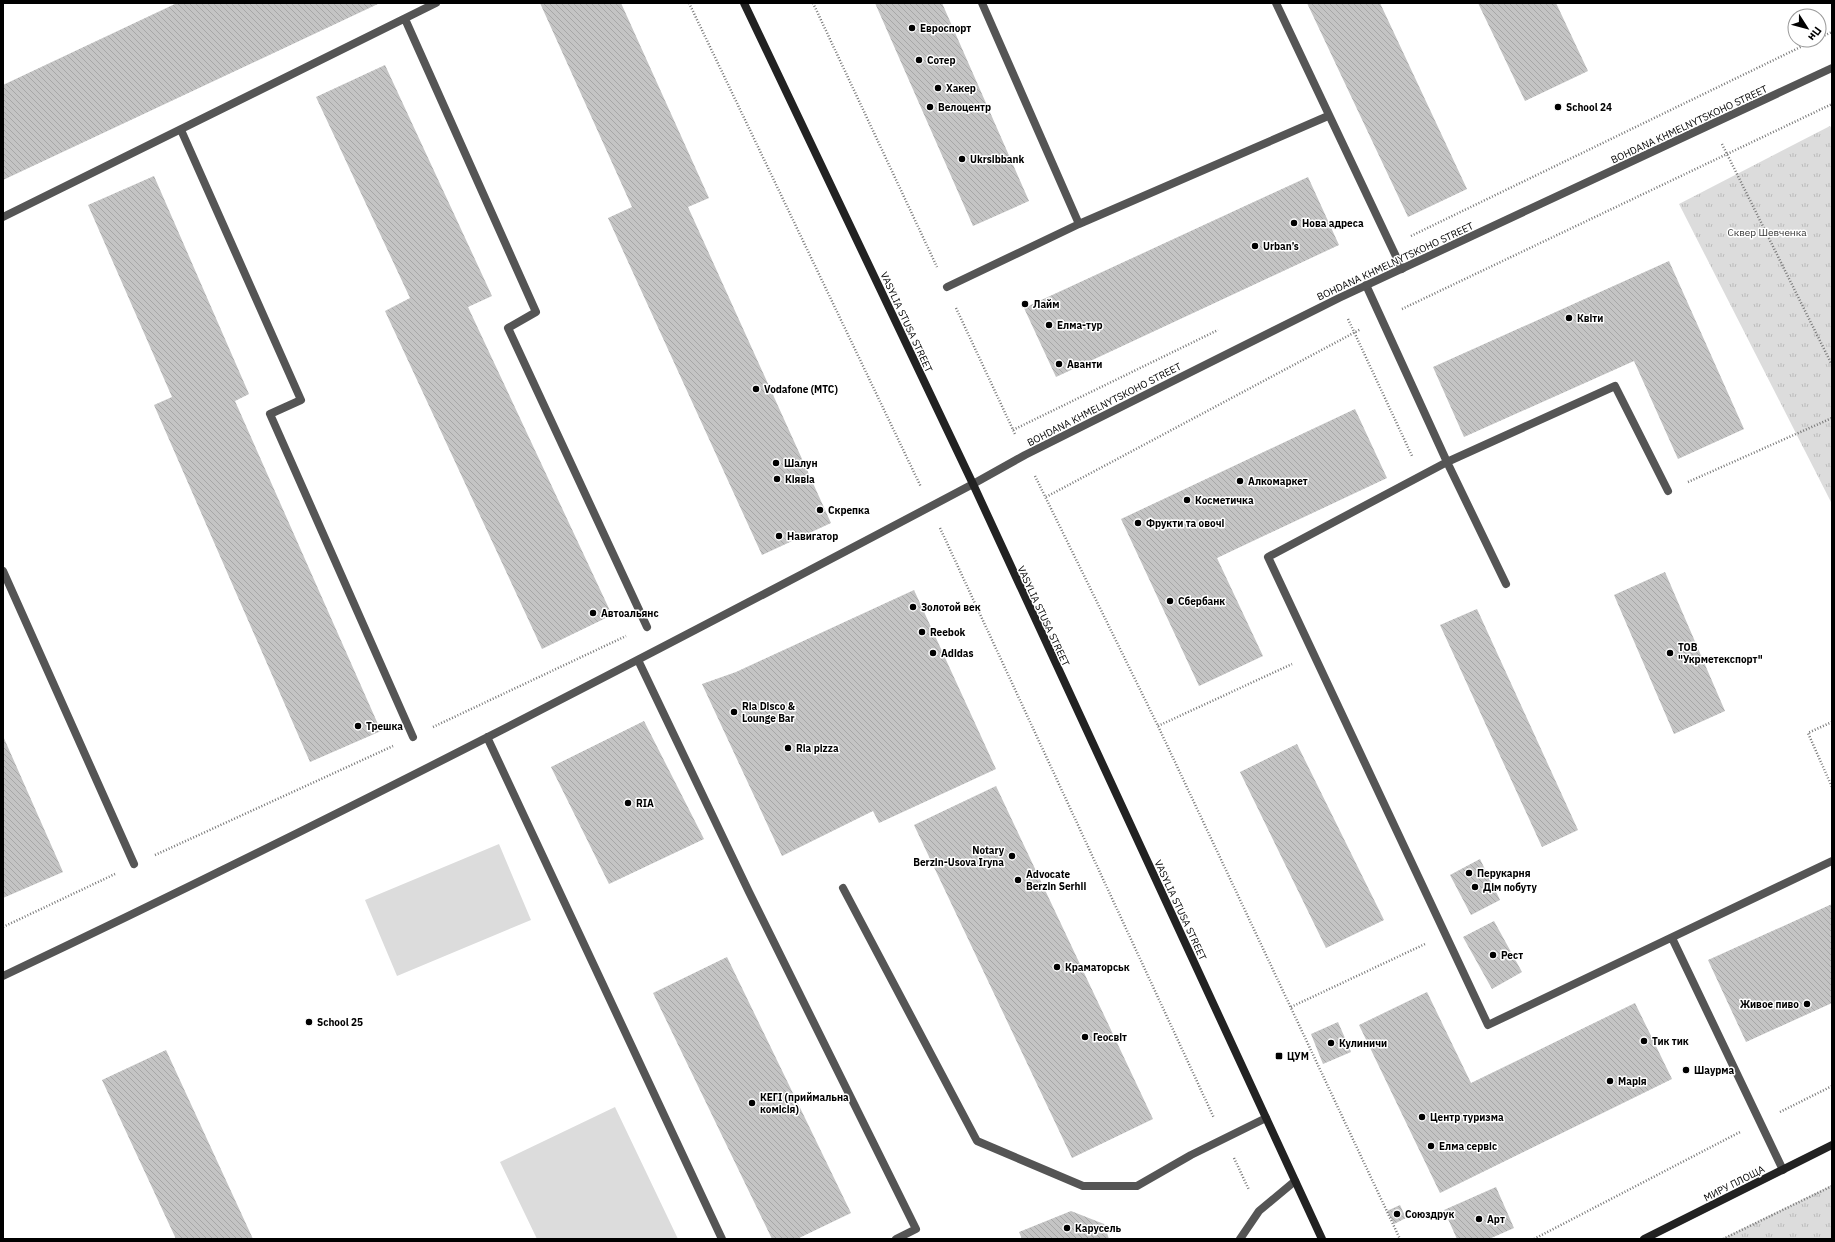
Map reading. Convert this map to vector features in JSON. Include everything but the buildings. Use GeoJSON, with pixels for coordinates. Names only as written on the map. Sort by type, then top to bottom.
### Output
{"type":"FeatureCollection","features":[{"type":"Feature","properties":{"kind":"street"},"geometry":{"type":"LineString","coordinates":[[3,217],[436,3]]}},
{"type":"Feature","properties":{"kind":"street","name":"VASYLIA STUSA STREET"},"geometry":{"type":"LineString","coordinates":[[744,3],[973,484],[1322,1239]]}},
{"type":"Feature","properties":{"kind":"street"},"geometry":{"type":"LineString","coordinates":[[982,3],[1079,224]]}},
{"type":"Feature","properties":{"kind":"street"},"geometry":{"type":"LineString","coordinates":[[1276,3],[1328,116],[1402,269]]}},
{"type":"Feature","properties":{"kind":"street"},"geometry":{"type":"LineString","coordinates":[[405,19],[536,312],[508,328],[647,626]]}},
{"type":"Feature","properties":{"kind":"street","name":"BOHDANA KHMELNYTSKOHO STREET"},"geometry":{"type":"LineString","coordinates":[[3,976],[159,902],[487,737],[638,660],[1025,456],[1339,298],[1832,68]]}},
{"type":"Feature","properties":{"kind":"street"},"geometry":{"type":"LineString","coordinates":[[947,287],[1079,224],[1328,116]]}},
{"type":"Feature","properties":{"kind":"street"},"geometry":{"type":"LineString","coordinates":[[181,130],[300,400],[270,414],[413,737]]}},
{"type":"Feature","properties":{"kind":"street"},"geometry":{"type":"LineString","coordinates":[[1366,285],[1447,462],[1506,584]]}},
{"type":"Feature","properties":{"kind":"street"},"geometry":{"type":"LineString","coordinates":[[1668,491],[1616,386],[1447,462],[1268,557],[1488,1025],[1832,861]]}},
{"type":"Feature","properties":{"kind":"street"},"geometry":{"type":"LineString","coordinates":[[3,570],[134,864]]}},
{"type":"Feature","properties":{"kind":"street"},"geometry":{"type":"LineString","coordinates":[[638,660],[749,892],[916,1229],[896,1239]]}},
{"type":"Feature","properties":{"kind":"street"},"geometry":{"type":"LineString","coordinates":[[487,737],[722,1239]]}},
{"type":"Feature","properties":{"kind":"street"},"geometry":{"type":"LineString","coordinates":[[843,888],[978,1141],[1083,1186],[1137,1186],[1224,1138],[1266,1118]]}},
{"type":"Feature","properties":{"kind":"street"},"geometry":{"type":"LineString","coordinates":[[1672,938],[1783,1170]]}},
{"type":"Feature","properties":{"kind":"street","name":"МИРУ ПЛОЩА"},"geometry":{"type":"LineString","coordinates":[[1644,1239],[1832,1145]]}},
{"type":"Feature","properties":{"kind":"street"},"geometry":{"type":"LineString","coordinates":[[1240,1239],[1259,1211],[1295,1181]]}},
{"type":"Feature","properties":{"kind":"path"},"geometry":{"type":"LineString","coordinates":[[689,3],[920,485],[1259,1211]]}},
{"type":"Feature","properties":{"kind":"path"},"geometry":{"type":"LineString","coordinates":[[813,3],[1025,456],[1158,726],[1400,1239]]}},
{"type":"Feature","properties":{"kind":"path"},"geometry":{"type":"LineString","coordinates":[[1391,246],[1799,48]]}},
{"type":"Feature","properties":{"kind":"path"},"geometry":{"type":"LineString","coordinates":[[1046,497],[1382,318],[1726,153],[1832,104]]}},
{"type":"Feature","properties":{"kind":"path"},"geometry":{"type":"LineString","coordinates":[[1712,124],[1832,365]]}},
{"type":"Feature","properties":{"kind":"path"},"geometry":{"type":"LineString","coordinates":[[1339,298],[1421,476]]}},
{"type":"Feature","properties":{"kind":"path"},"geometry":{"type":"LineString","coordinates":[[1013,430],[1220,329]]}},
{"type":"Feature","properties":{"kind":"path"},"geometry":{"type":"LineString","coordinates":[[1668,491],[1832,418]]}},
{"type":"Feature","properties":{"kind":"path"},"geometry":{"type":"LineString","coordinates":[[913,488],[920,485]]}},
{"type":"Feature","properties":{"kind":"path"},"geometry":{"type":"LineString","coordinates":[[3,927],[134,864],[413,737],[647,626]]}},
{"type":"Feature","properties":{"kind":"path"},"geometry":{"type":"LineString","coordinates":[[1158,726],[1314,654]]}},
{"type":"Feature","properties":{"kind":"path"},"geometry":{"type":"LineString","coordinates":[[1832,722],[1808,733],[1832,787]]}},
{"type":"Feature","properties":{"kind":"path"},"geometry":{"type":"LineString","coordinates":[[1291,1007],[1445,935]]}},
{"type":"Feature","properties":{"kind":"path"},"geometry":{"type":"LineString","coordinates":[[1534,1239],[1759,1122],[1832,1086]]}},
{"type":"Feature","properties":{"kind":"path"},"geometry":{"type":"LineString","coordinates":[[1723,1239],[1832,1186]]}},
{"type":"Feature","properties":{"kind":"green space","name":"Сквер Шевченка"},"geometry":{"type":"Polygon","coordinates":[[[1830,126],[1832,129],[1832,504],[1679,204],[1830,126]]]}},
{"type":"Feature","properties":{"kind":"green space"},"geometry":{"type":"Polygon","coordinates":[[[499,844],[531,920],[397,976],[365,900],[499,844]]]}},
{"type":"Feature","properties":{"kind":"green space"},"geometry":{"type":"Polygon","coordinates":[[[615,1107],[678,1239],[537,1239],[500,1162],[615,1107]]]}},
{"type":"Feature","properties":{"kind":"green space"},"geometry":{"type":"Polygon","coordinates":[[[1832,1185],[1832,1239],[1721,1239],[1832,1185]]]}},
{"type":"Feature","properties":{"kind":"place","name":"Евроспорт"},"geometry":{"type":"Point","coordinates":[912,28]}},
{"type":"Feature","properties":{"kind":"place","name":"Сотер"},"geometry":{"type":"Point","coordinates":[919,60]}},
{"type":"Feature","properties":{"kind":"place","name":"Хакер"},"geometry":{"type":"Point","coordinates":[938,88]}},
{"type":"Feature","properties":{"kind":"place","name":"Велоцентр"},"geometry":{"type":"Point","coordinates":[930,107]}},
{"type":"Feature","properties":{"kind":"place","name":"School 24"},"geometry":{"type":"Point","coordinates":[1558,107]}},
{"type":"Feature","properties":{"kind":"place","name":"Ukrsibbank"},"geometry":{"type":"Point","coordinates":[962,159]}},
{"type":"Feature","properties":{"kind":"place","name":"Нова адреса"},"geometry":{"type":"Point","coordinates":[1294,223]}},
{"type":"Feature","properties":{"kind":"place","name":"Urban’s"},"geometry":{"type":"Point","coordinates":[1255,246]}},
{"type":"Feature","properties":{"kind":"place","name":"Лайм"},"geometry":{"type":"Point","coordinates":[1025,304]}},
{"type":"Feature","properties":{"kind":"place","name":"Квіти"},"geometry":{"type":"Point","coordinates":[1569,318]}},
{"type":"Feature","properties":{"kind":"place","name":"Елма-тур"},"geometry":{"type":"Point","coordinates":[1049,325]}},
{"type":"Feature","properties":{"kind":"place","name":"Аванти"},"geometry":{"type":"Point","coordinates":[1059,364]}},
{"type":"Feature","properties":{"kind":"place","name":"Vodafone (МТС)"},"geometry":{"type":"Point","coordinates":[756,389]}},
{"type":"Feature","properties":{"kind":"place","name":"Шалун"},"geometry":{"type":"Point","coordinates":[776,463]}},
{"type":"Feature","properties":{"kind":"place","name":"Кіявіа"},"geometry":{"type":"Point","coordinates":[777,479]}},
{"type":"Feature","properties":{"kind":"place","name":"Алкомаркет"},"geometry":{"type":"Point","coordinates":[1240,481]}},
{"type":"Feature","properties":{"kind":"place","name":"Косметичка"},"geometry":{"type":"Point","coordinates":[1187,500]}},
{"type":"Feature","properties":{"kind":"place","name":"Скрепка"},"geometry":{"type":"Point","coordinates":[820,510]}},
{"type":"Feature","properties":{"kind":"place","name":"Фрукти та овочі"},"geometry":{"type":"Point","coordinates":[1138,523]}},
{"type":"Feature","properties":{"kind":"place","name":"Навигатор"},"geometry":{"type":"Point","coordinates":[779,536]}},
{"type":"Feature","properties":{"kind":"place","name":"Сбербанк"},"geometry":{"type":"Point","coordinates":[1170,601]}},
{"type":"Feature","properties":{"kind":"place","name":"Золотой век"},"geometry":{"type":"Point","coordinates":[913,607]}},
{"type":"Feature","properties":{"kind":"place","name":"Автоальянс"},"geometry":{"type":"Point","coordinates":[593,613]}},
{"type":"Feature","properties":{"kind":"place","name":"Reebok"},"geometry":{"type":"Point","coordinates":[922,632]}},
{"type":"Feature","properties":{"kind":"place","name":"Adidas"},"geometry":{"type":"Point","coordinates":[933,653]}},
{"type":"Feature","properties":{"kind":"place","name":"ТОВ \"Укрметекспорт\""},"geometry":{"type":"Point","coordinates":[1670,653]}},
{"type":"Feature","properties":{"kind":"place","name":"Ria Disco & Lounge Bar"},"geometry":{"type":"Point","coordinates":[734,712]}},
{"type":"Feature","properties":{"kind":"place","name":"Трешка"},"geometry":{"type":"Point","coordinates":[358,726]}},
{"type":"Feature","properties":{"kind":"place","name":"Ria pizza"},"geometry":{"type":"Point","coordinates":[788,748]}},
{"type":"Feature","properties":{"kind":"place","name":"RIA"},"geometry":{"type":"Point","coordinates":[628,803]}},
{"type":"Feature","properties":{"kind":"place","name":"Notary Berzin-Usova Iryna"},"geometry":{"type":"Point","coordinates":[1012,856]}},
{"type":"Feature","properties":{"kind":"place","name":"Перукарня"},"geometry":{"type":"Point","coordinates":[1469,873]}},
{"type":"Feature","properties":{"kind":"place","name":"Advocate Berzin Serhii"},"geometry":{"type":"Point","coordinates":[1018,880]}},
{"type":"Feature","properties":{"kind":"place","name":"Дім побуту"},"geometry":{"type":"Point","coordinates":[1475,887]}},
{"type":"Feature","properties":{"kind":"place","name":"Рест"},"geometry":{"type":"Point","coordinates":[1493,955]}},
{"type":"Feature","properties":{"kind":"place","name":"Краматорськ"},"geometry":{"type":"Point","coordinates":[1057,967]}},
{"type":"Feature","properties":{"kind":"place","name":"Живое пиво"},"geometry":{"type":"Point","coordinates":[1807,1004]}},
{"type":"Feature","properties":{"kind":"place","name":"School 25"},"geometry":{"type":"Point","coordinates":[309,1022]}},
{"type":"Feature","properties":{"kind":"place","name":"Геосвіт"},"geometry":{"type":"Point","coordinates":[1085,1037]}},
{"type":"Feature","properties":{"kind":"place","name":"Тик тик"},"geometry":{"type":"Point","coordinates":[1644,1041]}},
{"type":"Feature","properties":{"kind":"place","name":"Кулиничи"},"geometry":{"type":"Point","coordinates":[1331,1043]}},
{"type":"Feature","properties":{"kind":"place","name":"ЦУМ"},"geometry":{"type":"Point","coordinates":[1279,1056]}},
{"type":"Feature","properties":{"kind":"place","name":"Шаурма"},"geometry":{"type":"Point","coordinates":[1686,1070]}},
{"type":"Feature","properties":{"kind":"place","name":"Марія"},"geometry":{"type":"Point","coordinates":[1610,1081]}},
{"type":"Feature","properties":{"kind":"place","name":"КЕГІ (приймальна комісія)"},"geometry":{"type":"Point","coordinates":[752,1103]}},
{"type":"Feature","properties":{"kind":"place","name":"Центр туризма"},"geometry":{"type":"Point","coordinates":[1422,1117]}},
{"type":"Feature","properties":{"kind":"place","name":"Елма сервіс"},"geometry":{"type":"Point","coordinates":[1431,1146]}},
{"type":"Feature","properties":{"kind":"place","name":"Союздрук"},"geometry":{"type":"Point","coordinates":[1397,1214]}},
{"type":"Feature","properties":{"kind":"place","name":"Арт"},"geometry":{"type":"Point","coordinates":[1479,1219]}},
{"type":"Feature","properties":{"kind":"place","name":"Карусель"},"geometry":{"type":"Point","coordinates":[1067,1228]}}]}
